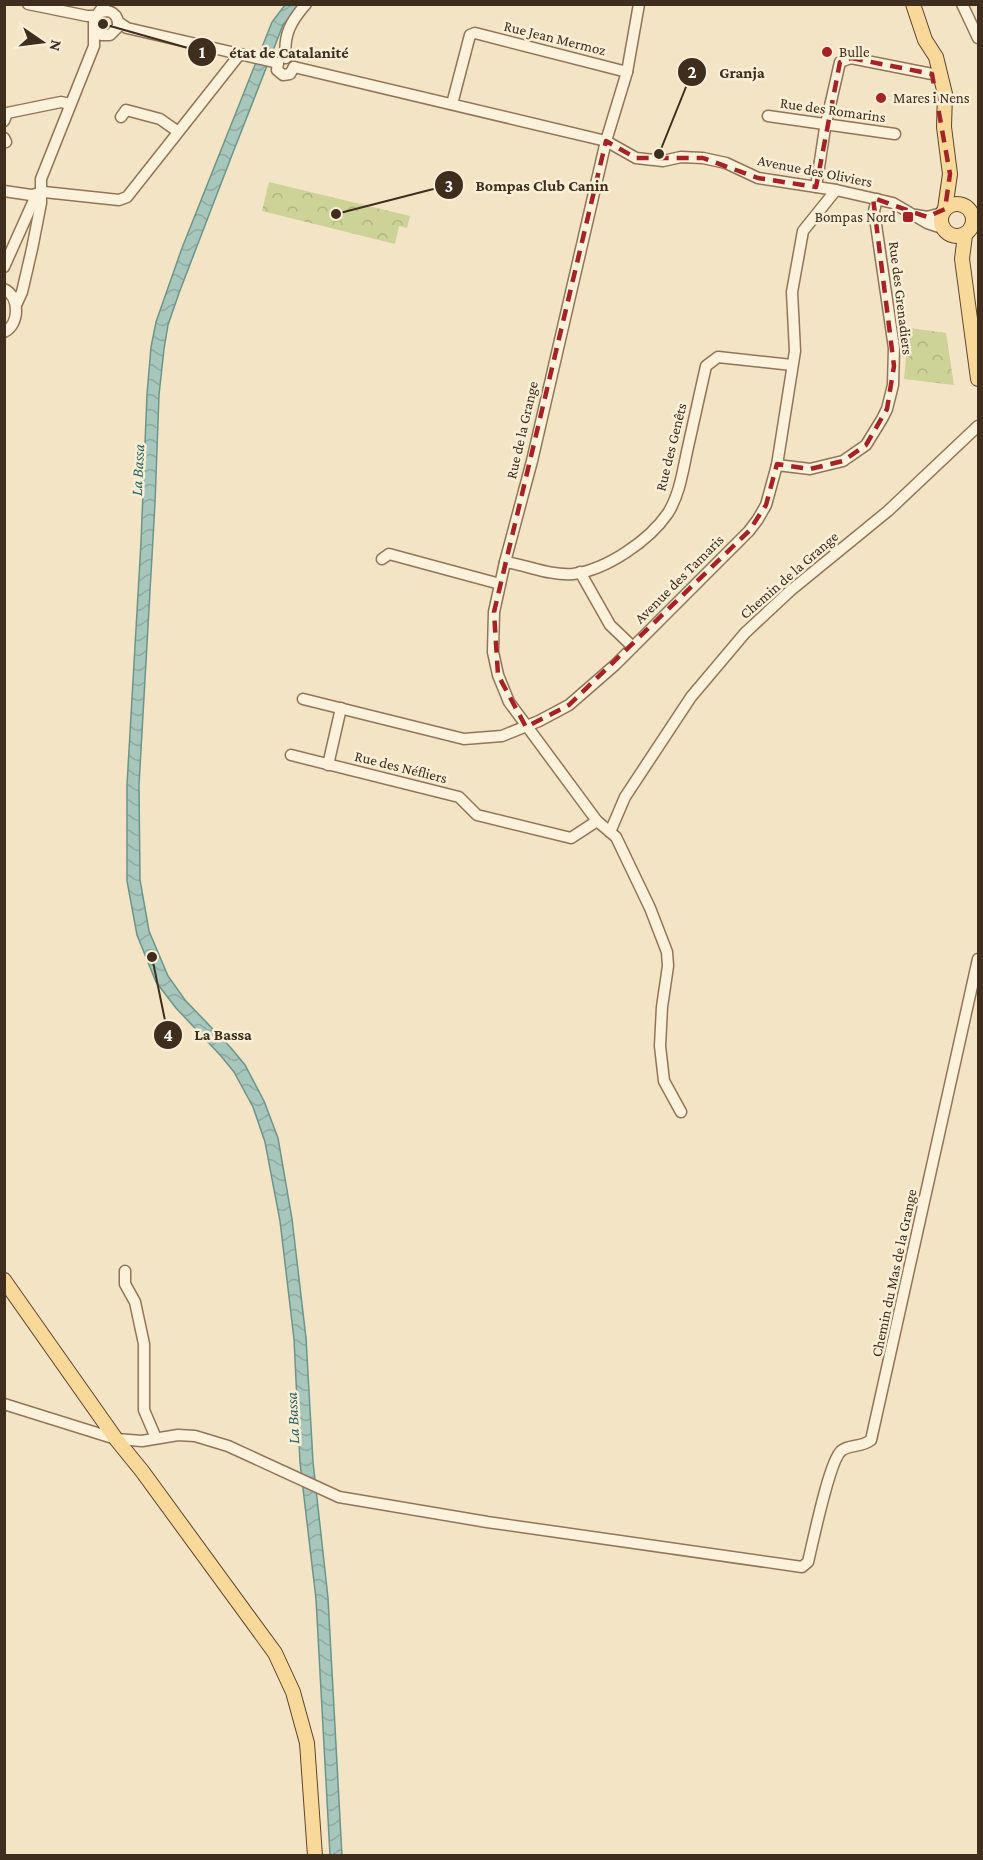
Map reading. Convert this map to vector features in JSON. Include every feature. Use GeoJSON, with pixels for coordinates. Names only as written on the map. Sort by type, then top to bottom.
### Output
{"type":"FeatureCollection","features":[{"type":"Feature","properties":{"kind":"main road"},"geometry":{"type":"LineString","coordinates":[[915,4],[924,19],[929,36],[928,57],[944,127]]}},
{"type":"Feature","properties":{"kind":"main road"},"geometry":{"type":"LineString","coordinates":[[930,50],[936,57],[945,94],[944,127],[950,174],[961,204],[970,211],[973,221],[970,231],[965,235],[954,237],[945,231]]}},
{"type":"Feature","properties":{"kind":"main road"},"geometry":{"type":"LineString","coordinates":[[950,174],[944,211],[940,218],[962,259]]}},
{"type":"Feature","properties":{"kind":"main road"},"geometry":{"type":"LineString","coordinates":[[944,211],[956,204],[961,204]]}},
{"type":"Feature","properties":{"kind":"main road"},"geometry":{"type":"LineString","coordinates":[[965,235],[962,259],[978,379]]}},
{"type":"Feature","properties":{"kind":"main road"},"geometry":{"type":"LineString","coordinates":[[4,1280],[116,1439],[275,1653],[293,1692],[307,1743],[315,1856]]}},
{"type":"Feature","properties":{"kind":"street"},"geometry":{"type":"LineString","coordinates":[[28,4],[106,20],[240,54],[293,62],[294,67]]}},
{"type":"Feature","properties":{"kind":"street"},"geometry":{"type":"LineString","coordinates":[[278,61],[287,30],[295,16],[306,4]]}},
{"type":"Feature","properties":{"kind":"street","name":"Rue de la Grange"},"geometry":{"type":"LineString","coordinates":[[639,4],[627,72],[606,141],[535,448],[500,584],[494,612],[493,652],[498,675],[509,702],[597,821],[616,837],[650,908],[667,952],[668,966],[660,1046],[664,1081],[681,1112]]}},
{"type":"Feature","properties":{"kind":"street"},"geometry":{"type":"LineString","coordinates":[[962,4],[978,38]]}},
{"type":"Feature","properties":{"kind":"street"},"geometry":{"type":"LineString","coordinates":[[4,344],[22,292],[32,249],[40,203],[41,179],[106,20]]}},
{"type":"Feature","properties":{"kind":"street","name":"Rue Jean Mermoz"},"geometry":{"type":"LineString","coordinates":[[452,104],[470,35],[475,33],[627,72]]}},
{"type":"Feature","properties":{"kind":"street"},"geometry":{"type":"LineString","coordinates":[[4,191],[31,195],[40,193],[119,200],[127,197],[240,54]]}},
{"type":"Feature","properties":{"kind":"street"},"geometry":{"type":"LineString","coordinates":[[816,187],[840,62],[851,58],[932,74]]}},
{"type":"Feature","properties":{"kind":"street","name":"Avenue des Oliviers"},"geometry":{"type":"LineString","coordinates":[[278,61],[278,70],[283,75],[290,74],[294,67],[452,104],[606,141],[636,158],[663,161],[681,157],[703,158],[726,163],[758,178],[836,190],[893,203],[945,231]]}},
{"type":"Feature","properties":{"kind":"street"},"geometry":{"type":"LineString","coordinates":[[4,121],[7,113],[61,102],[70,104]]}},
{"type":"Feature","properties":{"kind":"street"},"geometry":{"type":"LineString","coordinates":[[121,117],[126,110],[160,119],[177,131]]}},
{"type":"Feature","properties":{"kind":"street","name":"Rue des Romarins"},"geometry":{"type":"LineString","coordinates":[[768,116],[895,134]]}},
{"type":"Feature","properties":{"kind":"street","name":"Avenue des Tamaris"},"geometry":{"type":"LineString","coordinates":[[303,699],[464,739],[502,736],[526,727],[568,705],[633,647],[758,519],[766,505],[777,465],[792,365],[795,330],[792,292],[803,231],[836,190]]}},
{"type":"Feature","properties":{"kind":"street"},"geometry":{"type":"LineString","coordinates":[[4,267],[34,200],[40,193]]}},
{"type":"Feature","properties":{"kind":"street","name":"Rue des Grenadiers"},"geometry":{"type":"LineString","coordinates":[[777,465],[810,469],[843,461],[866,445],[882,420],[893,386],[894,348],[874,211],[877,199]]}},
{"type":"Feature","properties":{"kind":"street"},"geometry":{"type":"LineString","coordinates":[[916,215],[927,217],[944,211]]}},
{"type":"Feature","properties":{"kind":"street"},"geometry":{"type":"LineString","coordinates":[[15,245],[32,249]]}},
{"type":"Feature","properties":{"kind":"street"},"geometry":{"type":"LineString","coordinates":[[4,289],[14,296],[17,303]]}},
{"type":"Feature","properties":{"kind":"street","name":"Rue des Genêts"},"geometry":{"type":"LineString","coordinates":[[505,562],[551,573],[571,574],[595,569],[627,552],[668,513],[680,483],[706,366],[718,357],[792,365]]}},
{"type":"Feature","properties":{"kind":"street","name":"Chemin de la Grange"},"geometry":{"type":"LineString","coordinates":[[610,832],[625,797],[691,697],[745,633],[790,591],[888,511],[978,426]]}},
{"type":"Feature","properties":{"kind":"street"},"geometry":{"type":"LineString","coordinates":[[381,559],[389,554],[500,584]]}},
{"type":"Feature","properties":{"kind":"street"},"geometry":{"type":"LineString","coordinates":[[580,572],[609,625],[633,647]]}},
{"type":"Feature","properties":{"kind":"street"},"geometry":{"type":"LineString","coordinates":[[328,765],[341,708]]}},
{"type":"Feature","properties":{"kind":"street","name":"Rue des Néfliers"},"geometry":{"type":"LineString","coordinates":[[291,755],[459,797],[477,815],[572,838],[597,821]]}},
{"type":"Feature","properties":{"kind":"street","name":"Chemin du Mas de la Grange"},"geometry":{"type":"LineString","coordinates":[[156,1438],[177,1435],[195,1436],[228,1446],[339,1497],[464,1518],[802,1567],[807,1562],[831,1473],[839,1452],[847,1447],[864,1445],[871,1440],[978,959]]}},
{"type":"Feature","properties":{"kind":"street"},"geometry":{"type":"LineString","coordinates":[[4,1404],[116,1439],[142,1441],[156,1438],[144,1410],[144,1344],[135,1302],[125,1284],[125,1271]]}},
{"type":"Feature","properties":{"kind":"highlighted area"},"geometry":{"type":"Polygon","coordinates":[[[851,58],[932,74],[950,174],[945,209],[927,217],[873,198],[894,366],[887,409],[866,445],[843,461],[810,469],[777,464],[766,505],[749,531],[569,705],[526,727],[498,675],[494,612],[606,141],[636,158],[703,158],[758,178],[816,187],[840,62],[851,58]]]}},
{"type":"Feature","properties":{"kind":"green space"},"geometry":{"type":"Polygon","coordinates":[[[269,182],[410,216],[407,228],[399,226],[395,244],[262,211],[269,182]]]}},
{"type":"Feature","properties":{"kind":"green space"},"geometry":{"type":"Polygon","coordinates":[[[911,328],[946,333],[954,385],[904,379],[906,359],[902,332],[911,332],[911,328]]]}},
{"type":"Feature","properties":{"kind":"water"},"geometry":{"type":"Polygon","coordinates":[[[285,5],[300,5],[283,25],[179,293],[168,325],[164,349],[159,395],[139,785],[140,880],[149,931],[168,976],[185,1000],[245,1065],[264,1101],[278,1138],[292,1219],[306,1338],[313,1462],[328,1598],[342,1856],[330,1855],[316,1599],[300,1463],[294,1339],[280,1221],[265,1142],[253,1107],[234,1072],[176,1008],[156,982],[137,935],[127,881],[127,785],[151,347],[156,322],[182,248],[272,22],[285,5]]]}},
{"type":"Feature","properties":{"kind":"place","name":"état de Catalanité"},"geometry":{"type":"Point","coordinates":[103,24]}},
{"type":"Feature","properties":{"kind":"place","name":"Bulle"},"geometry":{"type":"Point","coordinates":[827,52]}},
{"type":"Feature","properties":{"kind":"place","name":"Mares i Nens"},"geometry":{"type":"Point","coordinates":[881,98]}},
{"type":"Feature","properties":{"kind":"place","name":"Granja"},"geometry":{"type":"Point","coordinates":[659,154]}},
{"type":"Feature","properties":{"kind":"place","name":"Bompas Club Canin"},"geometry":{"type":"Point","coordinates":[336,214]}},
{"type":"Feature","properties":{"kind":"place","name":"Bompas Nord"},"geometry":{"type":"Point","coordinates":[908,217]}},
{"type":"Feature","properties":{"kind":"place","name":"La Bassa"},"geometry":{"type":"Point","coordinates":[152,957]}}]}
